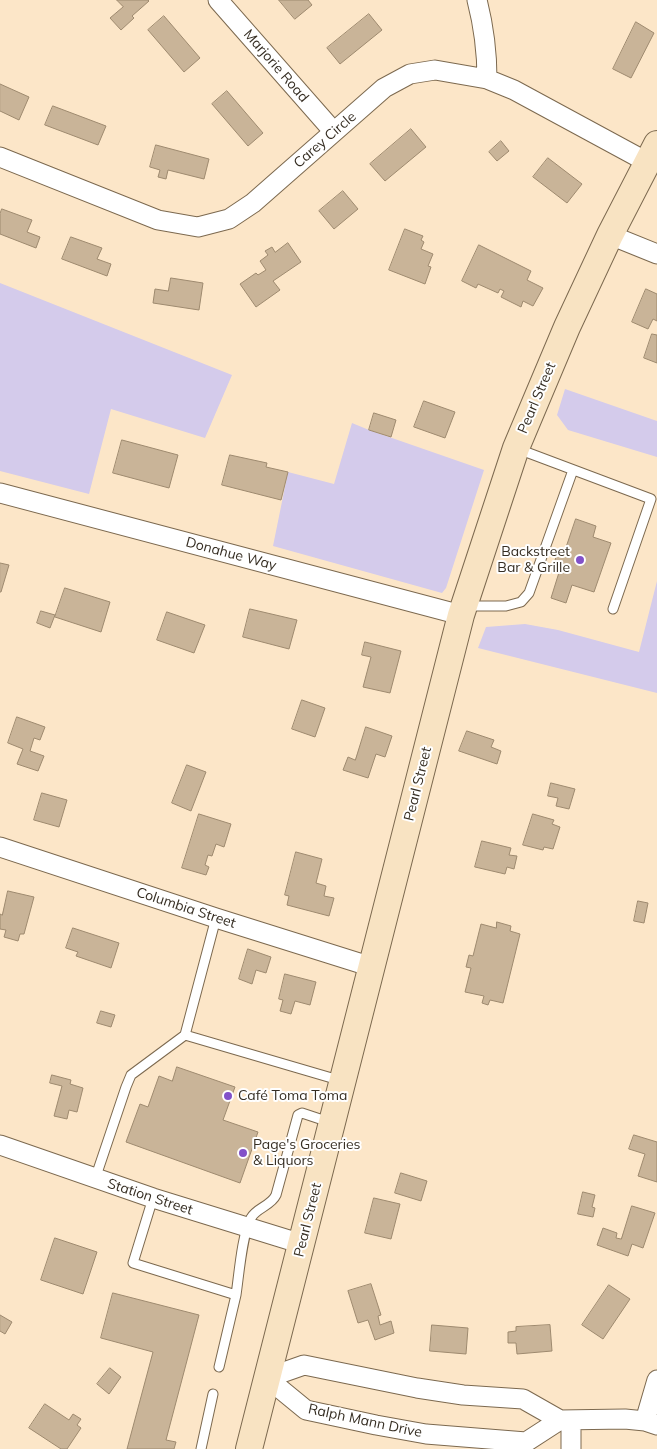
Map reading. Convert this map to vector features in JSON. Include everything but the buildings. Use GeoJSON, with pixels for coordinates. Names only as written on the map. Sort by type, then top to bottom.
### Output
{"type":"FeatureCollection","features":[{"type":"Feature","properties":{"kind":"main road","name":"Pearl Street"},"geometry":{"type":"LineString","coordinates":[[249,1449],[463,611],[516,448],[567,327],[610,235],[652,153]]}},
{"type":"Feature","properties":{"kind":"street","name":"Marjorie Road"},"geometry":{"type":"LineString","coordinates":[[218,0],[334,132]]}},
{"type":"Feature","properties":{"kind":"street"},"geometry":{"type":"LineString","coordinates":[[477,0],[483,22],[487,52],[487,79]]}},
{"type":"Feature","properties":{"kind":"street","name":"Carey Circle"},"geometry":{"type":"LineString","coordinates":[[0,157],[158,220],[198,227],[229,219],[253,203],[384,88],[410,74],[435,70],[487,79],[652,153]]}},
{"type":"Feature","properties":{"kind":"street"},"geometry":{"type":"LineString","coordinates":[[610,235],[657,254]]}},
{"type":"Feature","properties":{"kind":"street","name":"Donahue Way"},"geometry":{"type":"LineString","coordinates":[[0,494],[463,611]]}},
{"type":"Feature","properties":{"kind":"street","name":"Columbia Street"},"geometry":{"type":"LineString","coordinates":[[0,847],[372,967]]}},
{"type":"Feature","properties":{"kind":"street","name":"Station Street"},"geometry":{"type":"LineString","coordinates":[[0,1144],[95,1179],[302,1244]]}},
{"type":"Feature","properties":{"kind":"street"},"geometry":{"type":"LineString","coordinates":[[268,1378],[304,1365],[417,1388],[463,1395],[523,1399],[565,1420],[625,1419],[651,1423],[657,1380]]}},
{"type":"Feature","properties":{"kind":"street","name":"Ralph Mann Drive"},"geometry":{"type":"LineString","coordinates":[[268,1378],[306,1410],[426,1434],[526,1442],[565,1420]]}},
{"type":"Feature","properties":{"kind":"street"},"geometry":{"type":"LineString","coordinates":[[565,1420],[571,1449]]}},
{"type":"Feature","properties":{"kind":"lane"},"geometry":{"type":"LineString","coordinates":[[516,448],[650,499],[614,609]]}},
{"type":"Feature","properties":{"kind":"lane"},"geometry":{"type":"LineString","coordinates":[[463,611],[506,606],[521,602],[529,593],[573,470]]}},
{"type":"Feature","properties":{"kind":"lane"},"geometry":{"type":"LineString","coordinates":[[95,1179],[131,1075],[185,1035],[216,918]]}},
{"type":"Feature","properties":{"kind":"lane"},"geometry":{"type":"LineString","coordinates":[[185,1035],[342,1081]]}},
{"type":"Feature","properties":{"kind":"lane"},"geometry":{"type":"LineString","coordinates":[[219,1367],[236,1294],[247,1228],[254,1214],[271,1203],[276,1195],[298,1115],[302,1113],[332,1123]]}},
{"type":"Feature","properties":{"kind":"lane"},"geometry":{"type":"LineString","coordinates":[[153,1198],[133,1263],[236,1294]]}},
{"type":"Feature","properties":{"kind":"lane"},"geometry":{"type":"LineString","coordinates":[[201,1449],[213,1394]]}},
{"type":"Feature","properties":{"kind":"shaded area"},"geometry":{"type":"Polygon","coordinates":[[[0,283],[232,375],[205,438],[111,409],[89,494],[0,471],[0,283]]]}},
{"type":"Feature","properties":{"kind":"shaded area"},"geometry":{"type":"Polygon","coordinates":[[[565,389],[657,421],[657,457],[568,430],[557,415],[565,389]]]}},
{"type":"Feature","properties":{"kind":"shaded area"},"geometry":{"type":"Polygon","coordinates":[[[352,423],[484,470],[446,588],[442,593],[273,546],[288,472],[334,484],[352,423]]]}},
{"type":"Feature","properties":{"kind":"shaded area"},"geometry":{"type":"Polygon","coordinates":[[[657,581],[657,693],[478,648],[486,627],[525,624],[558,630],[639,652],[657,581]]]}},
{"type":"Feature","properties":{"kind":"place","name":"Backstreet Bar & Grille"},"geometry":{"type":"Point","coordinates":[580,560]}},
{"type":"Feature","properties":{"kind":"place","name":"Café Toma Toma"},"geometry":{"type":"Point","coordinates":[228,1096]}},
{"type":"Feature","properties":{"kind":"place","name":"Page's Groceries & Liquors"},"geometry":{"type":"Point","coordinates":[243,1153]}}]}
